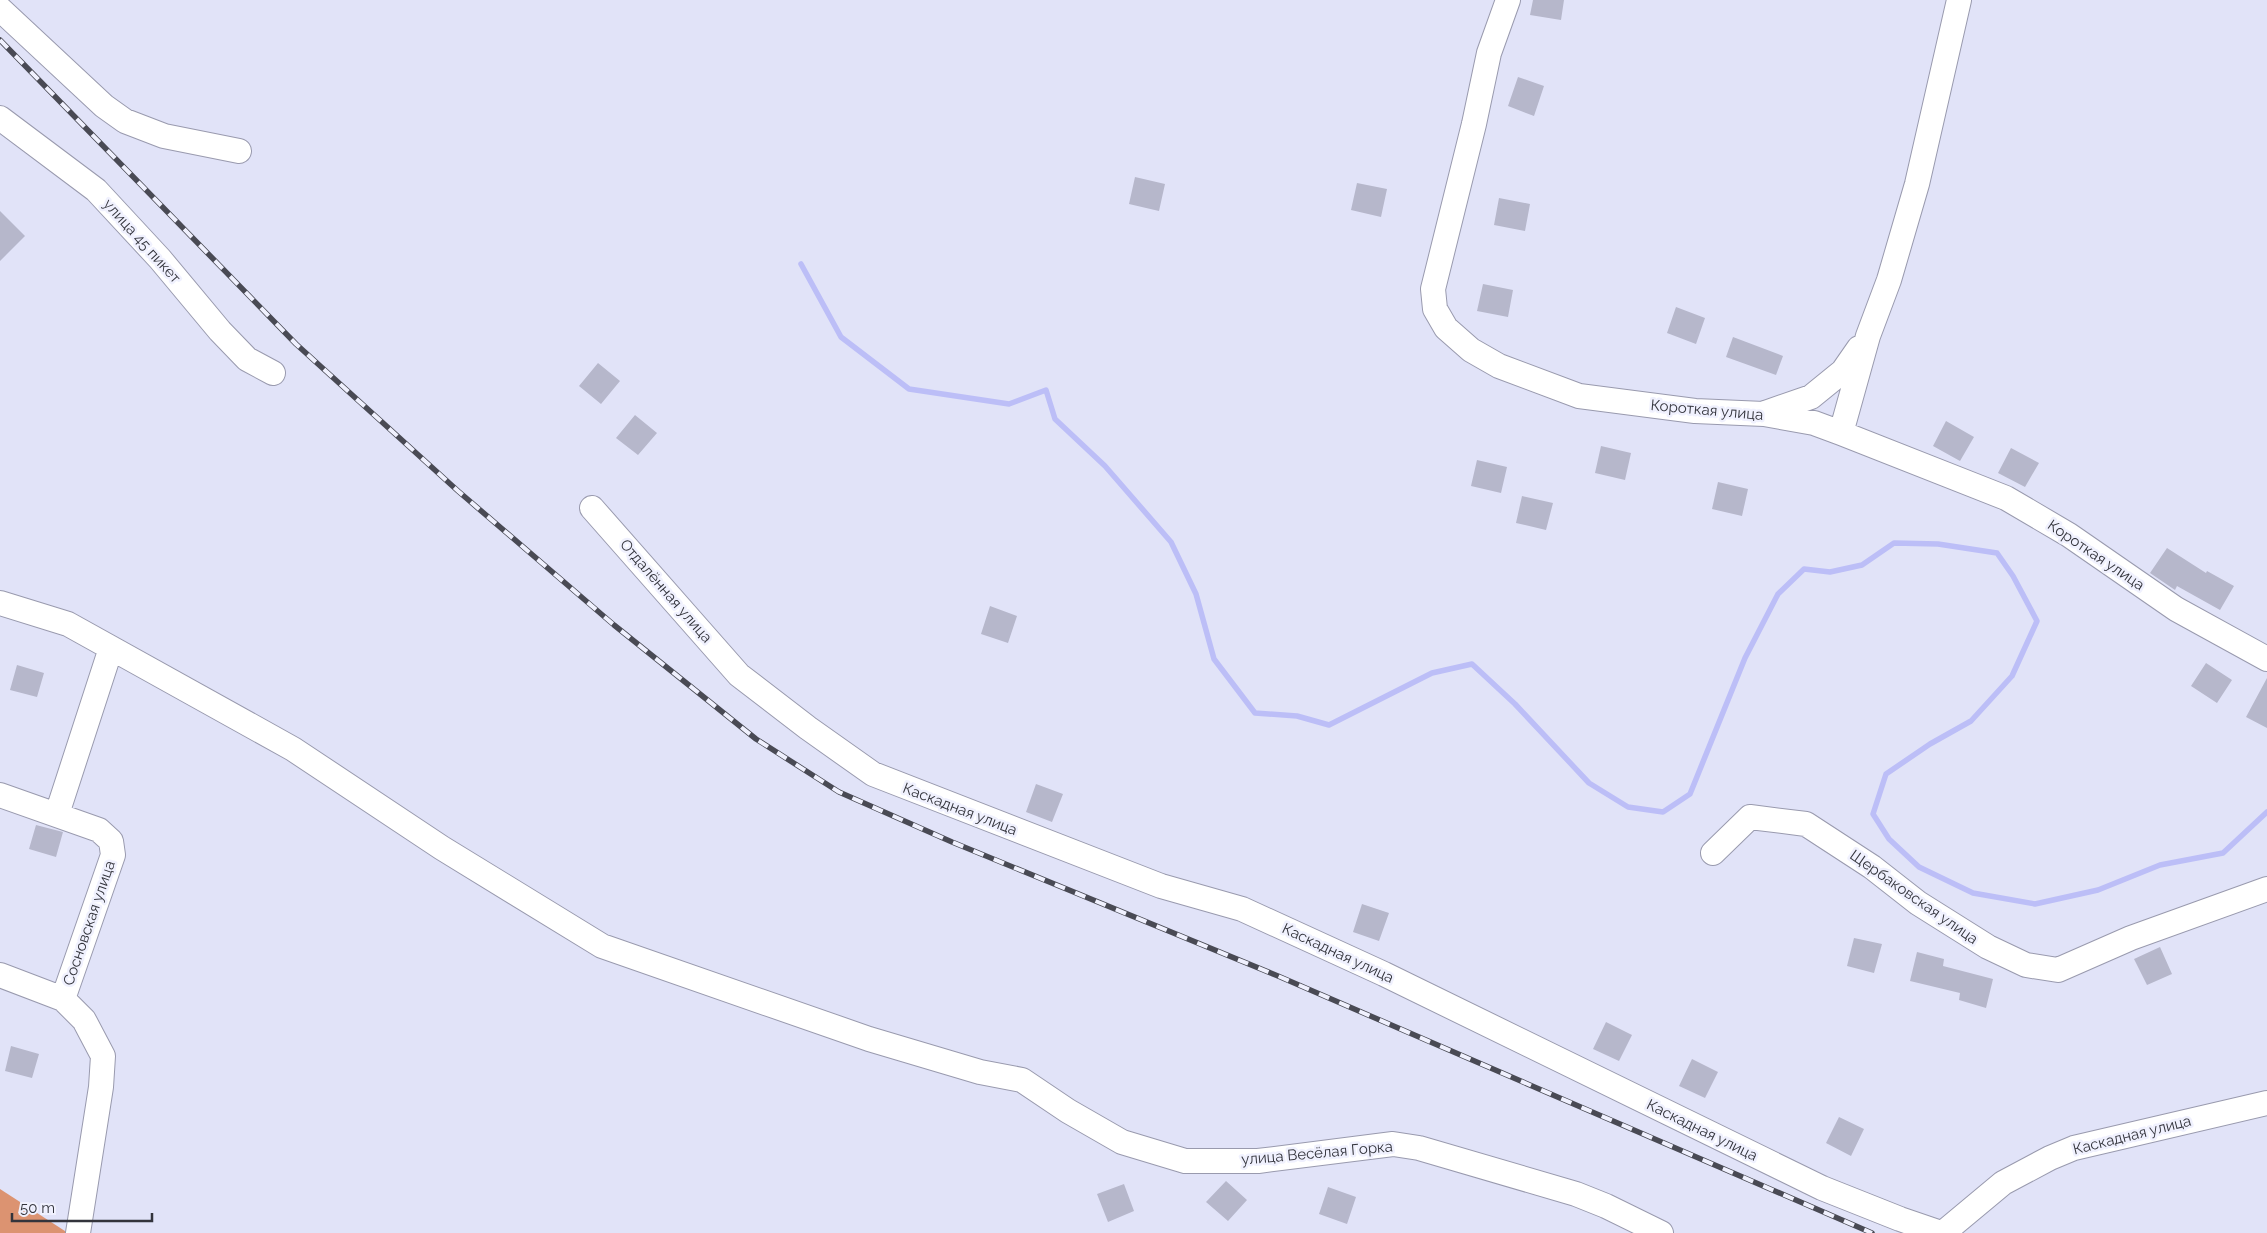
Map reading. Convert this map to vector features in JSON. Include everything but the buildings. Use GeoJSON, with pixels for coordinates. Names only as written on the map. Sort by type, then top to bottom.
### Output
{"type":"FeatureCollection","features":[{"type":"Feature","properties":{"kind":"street","name":"Короткая улица"},"geometry":{"type":"LineString","coordinates":[[1508,0],[1489,53],[1474,124],[1433,289],[1435,309],[1446,328],[1471,350],[1499,366],[1580,396],[1695,411],[1764,414],[1814,423],[1841,433],[2006,498],[2069,535],[2176,609],[2267,659]]}},
{"type":"Feature","properties":{"kind":"street"},"geometry":{"type":"LineString","coordinates":[[1841,433],[1868,336],[1889,280],[1917,184],[1959,0]]}},
{"type":"Feature","properties":{"kind":"street"},"geometry":{"type":"LineString","coordinates":[[0,9],[104,106],[125,122],[164,136],[239,151]]}},
{"type":"Feature","properties":{"kind":"street","name":"улица 45 пикет"},"geometry":{"type":"LineString","coordinates":[[0,118],[96,190],[160,259],[226,338],[247,359],[273,372]]}},
{"type":"Feature","properties":{"kind":"street"},"geometry":{"type":"LineString","coordinates":[[1764,414],[1811,398],[1843,370],[1868,336]]}},
{"type":"Feature","properties":{"kind":"street","name":"Отдалённая улица"},"geometry":{"type":"LineString","coordinates":[[592,508],[740,675]]}},
{"type":"Feature","properties":{"kind":"street"},"geometry":{"type":"LineString","coordinates":[[0,603],[68,624],[111,648],[57,814]]}},
{"type":"Feature","properties":{"kind":"street","name":"улица Весёлая Горка"},"geometry":{"type":"LineString","coordinates":[[111,648],[293,749],[442,848],[602,946],[868,1039],[980,1072],[1022,1080],[1068,1111],[1122,1142],[1184,1161],[1258,1161],[1393,1144],[1418,1148],[1576,1194],[1606,1206],[1661,1233]]}},
{"type":"Feature","properties":{"kind":"street","name":"Каскадная улица"},"geometry":{"type":"LineString","coordinates":[[740,675],[808,728],[873,774],[1161,886],[1242,909],[1384,974],[1822,1188],[1900,1219],[1942,1233],[2002,1183],[2074,1148],[2267,1103]]}},
{"type":"Feature","properties":{"kind":"street","name":"Сосновская улица"},"geometry":{"type":"LineString","coordinates":[[0,795],[99,830],[111,841],[113,855],[63,999],[0,975]]}},
{"type":"Feature","properties":{"kind":"street","name":"Щербаковская улица"},"geometry":{"type":"LineString","coordinates":[[1713,853],[1750,817],[1806,824],[1872,867],[1918,903],[1988,948],[2026,965],[2058,970],[2132,938],[2267,890]]}},
{"type":"Feature","properties":{"kind":"street"},"geometry":{"type":"LineString","coordinates":[[63,999],[84,1020],[103,1056],[101,1087],[78,1233]]}},
{"type":"Feature","properties":{"kind":"shaded area"},"geometry":{"type":"Polygon","coordinates":[[[0,1189],[68,1233],[0,1233],[0,1189]]]}},
{"type":"Feature","properties":{"kind":"waterway"},"geometry":{"type":"LineString","coordinates":[[801,264],[841,337],[909,389],[1009,404],[1046,390],[1055,419],[1105,466],[1171,542],[1196,594],[1214,659],[1255,713],[1297,716],[1329,725],[1432,673],[1472,664],[1515,704],[1589,783],[1628,807],[1663,812],[1690,794],[1745,658],[1778,594],[1804,569],[1830,572],[1862,565],[1894,543],[1938,544],[1997,553],[2013,576],[2037,621],[2012,676],[1971,721],[1930,744],[1886,774],[1873,814],[1889,839],[1919,867],[1973,893],[2035,904],[2098,890],[2160,865],[2223,853],[2267,812]]}},
{"type":"Feature","properties":{"kind":"railway"},"geometry":{"type":"LineString","coordinates":[[0,40],[296,344],[458,491],[614,625],[756,739],[839,792],[952,842],[1278,976],[1872,1233]]}}]}
